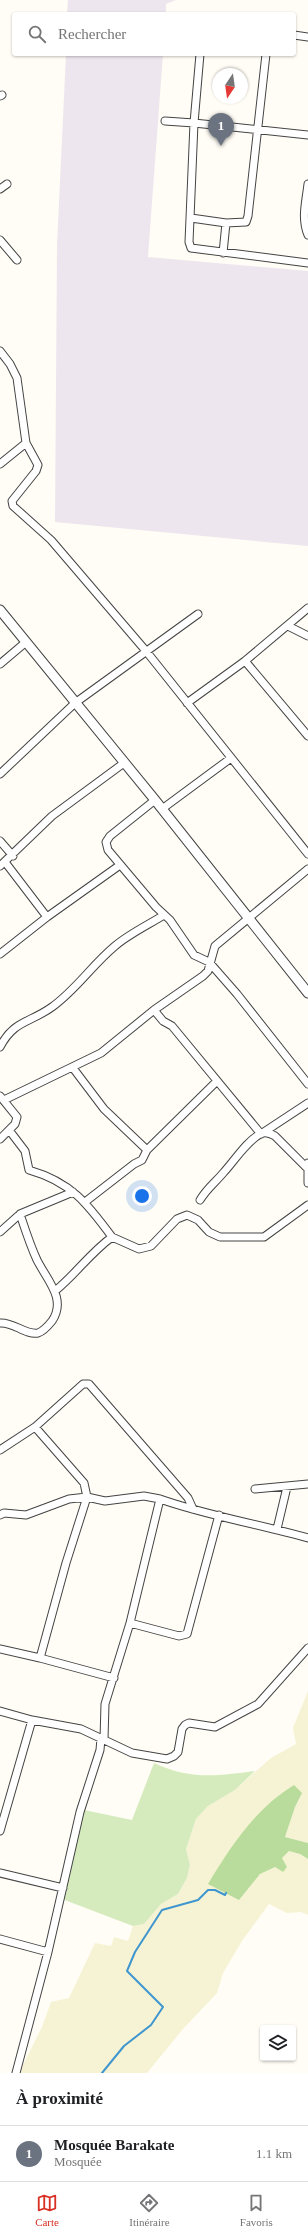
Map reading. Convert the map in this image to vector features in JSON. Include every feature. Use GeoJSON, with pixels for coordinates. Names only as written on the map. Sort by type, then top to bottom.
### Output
{"type":"FeatureCollection","features":[{"type":"Feature","properties":{"kind":"street"},"geometry":{"type":"LineString","coordinates":[[296,35],[308,37]]}},
{"type":"Feature","properties":{"kind":"street"},"geometry":{"type":"LineString","coordinates":[[200,56],[194,122],[189,242],[191,248],[308,263]]}},
{"type":"Feature","properties":{"kind":"street"},"geometry":{"type":"LineString","coordinates":[[191,218],[226,223],[246,222],[248,216],[256,130],[266,56]]}},
{"type":"Feature","properties":{"kind":"street"},"geometry":{"type":"LineString","coordinates":[[165,121],[194,122],[308,135]]}},
{"type":"Feature","properties":{"kind":"street"},"geometry":{"type":"LineString","coordinates":[[0,188],[7,184]]}},
{"type":"Feature","properties":{"kind":"street"},"geometry":{"type":"LineString","coordinates":[[308,184],[304,216],[304,225],[308,235]]}},
{"type":"Feature","properties":{"kind":"street"},"geometry":{"type":"LineString","coordinates":[[223,253],[226,223]]}},
{"type":"Feature","properties":{"kind":"street"},"geometry":{"type":"LineString","coordinates":[[0,240],[17,260]]}},
{"type":"Feature","properties":{"kind":"street"},"geometry":{"type":"LineString","coordinates":[[0,351],[10,364],[16,378],[26,443],[38,468],[16,494],[12,501],[14,506],[51,540],[146,651],[308,854]]}},
{"type":"Feature","properties":{"kind":"street"},"geometry":{"type":"LineString","coordinates":[[0,464],[26,443]]}},
{"type":"Feature","properties":{"kind":"street"},"geometry":{"type":"LineString","coordinates":[[187,703],[245,661],[308,608]]}},
{"type":"Feature","properties":{"kind":"street"},"geometry":{"type":"LineString","coordinates":[[0,610],[155,800],[247,918],[308,993]]}},
{"type":"Feature","properties":{"kind":"street"},"geometry":{"type":"LineString","coordinates":[[0,774],[76,703],[198,614]]}},
{"type":"Feature","properties":{"kind":"street"},"geometry":{"type":"LineString","coordinates":[[288,626],[308,636]]}},
{"type":"Feature","properties":{"kind":"street"},"geometry":{"type":"LineString","coordinates":[[0,664],[26,642]]}},
{"type":"Feature","properties":{"kind":"street"},"geometry":{"type":"LineString","coordinates":[[245,661],[308,736]]}},
{"type":"Feature","properties":{"kind":"street"},"geometry":{"type":"LineString","coordinates":[[162,809],[232,758]]}},
{"type":"Feature","properties":{"kind":"street"},"geometry":{"type":"LineString","coordinates":[[47,916],[2,864],[52,816],[124,763]]}},
{"type":"Feature","properties":{"kind":"street"},"geometry":{"type":"LineString","coordinates":[[155,800],[110,836],[106,842],[108,850],[170,920],[194,955],[209,962],[308,1084]]}},
{"type":"Feature","properties":{"kind":"street"},"geometry":{"type":"LineString","coordinates":[[0,841],[12,856]]}},
{"type":"Feature","properties":{"kind":"street"},"geometry":{"type":"LineString","coordinates":[[0,954],[47,916],[120,865]]}},
{"type":"Feature","properties":{"kind":"street"},"geometry":{"type":"LineString","coordinates":[[0,1139],[15,1124],[17,1117],[2,1098],[73,1068],[101,1053],[154,1010],[203,976],[208,971],[209,962],[216,946],[247,918],[308,869]]}},
{"type":"Feature","properties":{"kind":"street"},"geometry":{"type":"LineString","coordinates":[[0,1047],[13,1029],[26,1020],[51,1008],[81,982],[116,945],[164,915]]}},
{"type":"Feature","properties":{"kind":"street"},"geometry":{"type":"LineString","coordinates":[[154,1010],[163,1021],[172,1026],[261,1134]]}},
{"type":"Feature","properties":{"kind":"street"},"geometry":{"type":"LineString","coordinates":[[73,1068],[104,1109],[147,1150]]}},
{"type":"Feature","properties":{"kind":"street"},"geometry":{"type":"LineString","coordinates":[[85,1202],[134,1164],[142,1160],[147,1150],[217,1081]]}},
{"type":"Feature","properties":{"kind":"street"},"geometry":{"type":"LineString","coordinates":[[200,1200],[208,1186],[223,1173],[239,1154],[261,1134],[308,1103]]}},
{"type":"Feature","properties":{"kind":"street"},"geometry":{"type":"LineString","coordinates":[[9,1130],[25,1152],[28,1170],[48,1175],[72,1192],[85,1202],[112,1238],[139,1249],[151,1246],[177,1220],[188,1216],[198,1220],[209,1232],[220,1237],[264,1237],[308,1205]]}},
{"type":"Feature","properties":{"kind":"street"},"geometry":{"type":"LineString","coordinates":[[261,1134],[268,1132],[275,1136],[307,1164],[308,1182]]}},
{"type":"Feature","properties":{"kind":"street"},"geometry":{"type":"LineString","coordinates":[[0,1232],[20,1214],[72,1192]]}},
{"type":"Feature","properties":{"kind":"street"},"geometry":{"type":"LineString","coordinates":[[0,1323],[10,1323],[34,1333],[40,1332],[47,1328],[56,1314],[58,1301],[55,1292],[37,1260],[20,1214]]}},
{"type":"Feature","properties":{"kind":"street"},"geometry":{"type":"LineString","coordinates":[[55,1292],[73,1277],[85,1260],[112,1238]]}},
{"type":"Feature","properties":{"kind":"street"},"geometry":{"type":"LineString","coordinates":[[0,1450],[35,1427],[83,1384],[89,1384],[188,1498],[193,1509]]}},
{"type":"Feature","properties":{"kind":"street"},"geometry":{"type":"LineString","coordinates":[[35,1427],[84,1483],[87,1497],[66,1563],[40,1658]]}},
{"type":"Feature","properties":{"kind":"street"},"geometry":{"type":"LineString","coordinates":[[255,1489],[308,1484]]}},
{"type":"Feature","properties":{"kind":"street"},"geometry":{"type":"LineString","coordinates":[[277,1529],[287,1487]]}},
{"type":"Feature","properties":{"kind":"street"},"geometry":{"type":"LineString","coordinates":[[0,1515],[4,1513],[26,1515],[69,1498],[87,1497],[105,1501],[144,1496],[308,1538]]}},
{"type":"Feature","properties":{"kind":"street"},"geometry":{"type":"LineString","coordinates":[[16,2073],[48,1952],[80,1812],[100,1750],[105,1704],[130,1623],[160,1499]]}},
{"type":"Feature","properties":{"kind":"street"},"geometry":{"type":"LineString","coordinates":[[130,1623],[179,1636],[187,1634],[219,1515]]}},
{"type":"Feature","properties":{"kind":"street"},"geometry":{"type":"LineString","coordinates":[[0,1711],[32,1720],[81,1729],[132,1753],[167,1759],[174,1756],[185,1725],[189,1723],[215,1727],[258,1704],[308,1648]]}},
{"type":"Feature","properties":{"kind":"street"},"geometry":{"type":"LineString","coordinates":[[0,1649],[114,1678]]}},
{"type":"Feature","properties":{"kind":"street"},"geometry":{"type":"LineString","coordinates":[[0,1831],[32,1720]]}},
{"type":"Feature","properties":{"kind":"street"},"geometry":{"type":"LineString","coordinates":[[0,1873],[63,1888]]}},
{"type":"Feature","properties":{"kind":"street"},"geometry":{"type":"LineString","coordinates":[[0,1939],[48,1952]]}},
{"type":"Feature","properties":{"kind":"shaded area"},"geometry":{"type":"Polygon","coordinates":[[[68,0],[176,0],[166,4],[166,12],[67,12],[68,0]]]}},
{"type":"Feature","properties":{"kind":"shaded area"},"geometry":{"type":"Polygon","coordinates":[[[66,56],[163,56],[148,257],[308,271],[308,546],[55,522],[57,245],[66,56]]]}},
{"type":"Feature","properties":{"kind":"shaded area"},"geometry":{"type":"Polygon","coordinates":[[[308,1691],[308,1843],[285,1837],[295,1807],[302,1793],[239,1900],[260,1874],[275,1867],[283,1872],[282,1858],[289,1851],[300,1854],[308,1859],[308,1915],[301,1912],[287,1913],[269,1904],[242,1941],[223,1973],[217,1993],[183,2029],[147,2073],[19,2073],[42,2027],[51,2002],[69,1998],[95,1943],[111,1946],[114,1937],[128,1941],[133,1926],[144,1924],[161,1904],[178,1894],[187,1878],[190,1865],[186,1849],[196,1819],[208,1806],[235,1790],[271,1758],[296,1744],[293,1728],[308,1691]]]}},
{"type":"Feature","properties":{"kind":"green space"},"geometry":{"type":"Polygon","coordinates":[[[154,1763],[180,1772],[204,1775],[255,1771],[235,1790],[208,1806],[196,1819],[186,1849],[190,1865],[187,1878],[178,1894],[161,1904],[144,1924],[133,1926],[62,1899],[84,1810],[132,1820],[154,1763]]]}},
{"type":"Feature","properties":{"kind":"green space"},"geometry":{"type":"Polygon","coordinates":[[[294,1785],[302,1793],[295,1807],[285,1837],[308,1843],[308,1859],[300,1854],[289,1851],[282,1858],[287,1867],[283,1872],[275,1867],[260,1874],[239,1900],[208,1884],[245,1829],[267,1805],[294,1785]]]}},
{"type":"Feature","properties":{"kind":"waterway"},"geometry":{"type":"LineString","coordinates":[[102,2073],[124,2046],[151,2025],[163,2007],[127,1971],[135,1952],[162,1910],[198,1900],[208,1890],[215,1890],[225,1895],[226,1893]]}},
{"type":"Feature","properties":{"kind":"place","name":"Mosquée Barakate"},"geometry":{"type":"Point","coordinates":[221,146]}}]}
